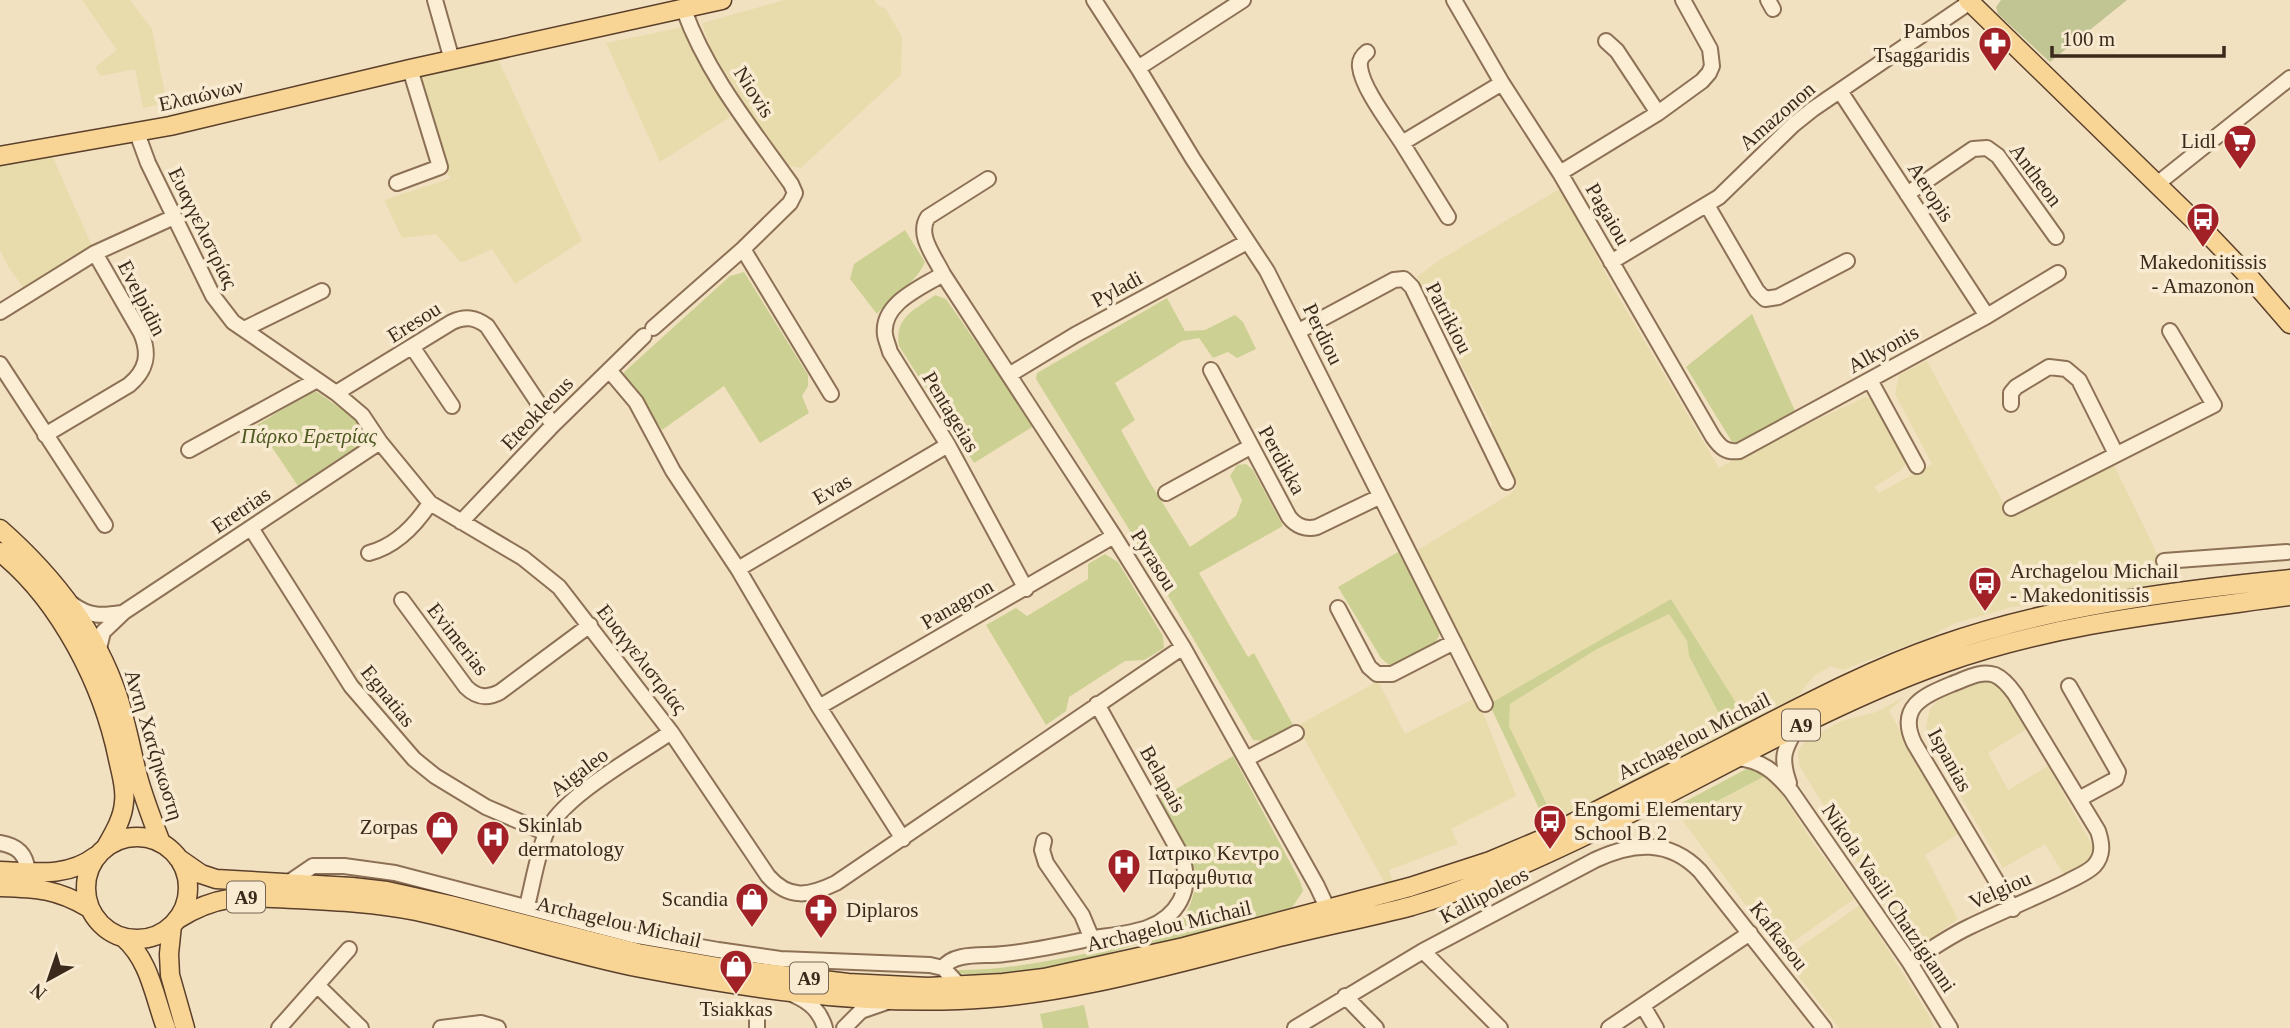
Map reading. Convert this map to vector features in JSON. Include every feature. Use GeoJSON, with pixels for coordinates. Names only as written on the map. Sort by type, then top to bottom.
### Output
{"type":"FeatureCollection","features":[{"type":"Feature","properties":{"kind":"main road","name":"Ελαιώνων"},"geometry":{"type":"LineString","coordinates":[[0,156],[137,133],[722,0]]}},
{"type":"Feature","properties":{"kind":"main road"},"geometry":{"type":"LineString","coordinates":[[1969,1],[2240,267],[2290,324]]}},
{"type":"Feature","properties":{"kind":"main road","name":"Αντη Χατζηκωστη"},"geometry":{"type":"LineString","coordinates":[[0,529],[23,549],[68,601],[98,652],[117,694],[138,778],[161,843]]}},
{"type":"Feature","properties":{"kind":"main road","name":"Αντη Χατζηκωστη"},"geometry":{"type":"LineString","coordinates":[[0,552],[52,609],[72,637],[101,700],[114,742],[125,800],[122,814],[101,852]]}},
{"type":"Feature","properties":{"kind":"main road","name":"Archagelou Michail"},"geometry":{"type":"LineString","coordinates":[[175,922],[205,904],[230,897],[319,900],[391,907],[450,919],[638,967],[781,990],[891,1000],[975,1000],[1042,993],[1131,974],[1332,917],[1490,861],[1541,840],[1836,688],[1943,644],[2033,618],[2108,603],[2290,579]]}},
{"type":"Feature","properties":{"kind":"main road","name":"Archagelou Michail"},"geometry":{"type":"LineString","coordinates":[[178,858],[201,874],[216,879],[352,887],[416,897],[638,953],[725,968],[848,983],[928,987],[1044,978],[1332,917],[1418,904],[1498,875],[1577,840],[1797,727],[1905,678],[1988,649],[2043,634],[2112,620],[2290,596]]}},
{"type":"Feature","properties":{"kind":"main road"},"geometry":{"type":"LineString","coordinates":[[0,871],[65,872],[79,867],[119,840],[148,838],[161,843]]}},
{"type":"Feature","properties":{"kind":"main road","name":"A9"},"geometry":{"type":"LineString","coordinates":[[161,843],[178,858]]}},
{"type":"Feature","properties":{"kind":"main road"},"geometry":{"type":"LineString","coordinates":[[101,852],[86,876],[89,908],[103,927],[124,938],[142,960],[166,1028]]}},
{"type":"Feature","properties":{"kind":"main road"},"geometry":{"type":"LineString","coordinates":[[178,858],[188,882],[185,907],[175,922],[169,954],[170,975],[185,1028]]}},
{"type":"Feature","properties":{"kind":"main road"},"geometry":{"type":"LineString","coordinates":[[0,887],[46,890],[89,908]]}},
{"type":"Feature","properties":{"kind":"main road","name":"A9"},"geometry":{"type":"LineString","coordinates":[[124,938],[140,940],[159,935],[175,922]]}},
{"type":"Feature","properties":{"kind":"street"},"geometry":{"type":"LineString","coordinates":[[435,0],[452,60]]}},
{"type":"Feature","properties":{"kind":"street","name":"Perdiou"},"geometry":{"type":"LineString","coordinates":[[1094,0],[1193,159],[1267,271],[1485,704]]}},
{"type":"Feature","properties":{"kind":"street"},"geometry":{"type":"LineString","coordinates":[[1138,68],[1222,5],[1243,0]]}},
{"type":"Feature","properties":{"kind":"street","name":"Pagaiou"},"geometry":{"type":"LineString","coordinates":[[1454,0],[1502,83],[1560,173],[1713,437],[1724,449]]}},
{"type":"Feature","properties":{"kind":"street"},"geometry":{"type":"LineString","coordinates":[[1560,173],[1658,113],[1709,73],[1712,58],[1710,49],[1683,0]]}},
{"type":"Feature","properties":{"kind":"street","name":"Amazonon"},"geometry":{"type":"LineString","coordinates":[[1611,262],[1718,197],[1793,125],[1969,1]]}},
{"type":"Feature","properties":{"kind":"street","name":"Niovis"},"geometry":{"type":"LineString","coordinates":[[684,10],[701,47],[729,95],[791,184],[795,194]]}},
{"type":"Feature","properties":{"kind":"street"},"geometry":{"type":"LineString","coordinates":[[1606,41],[1617,51],[1658,113]]}},
{"type":"Feature","properties":{"kind":"street"},"geometry":{"type":"LineString","coordinates":[[1367,52],[1361,57],[1359,65],[1365,83],[1448,217]]}},
{"type":"Feature","properties":{"kind":"street"},"geometry":{"type":"LineString","coordinates":[[397,184],[440,167],[410,69]]}},
{"type":"Feature","properties":{"kind":"street"},"geometry":{"type":"LineString","coordinates":[[2157,184],[2290,78]]}},
{"type":"Feature","properties":{"kind":"street"},"geometry":{"type":"LineString","coordinates":[[1402,143],[1502,83]]}},
{"type":"Feature","properties":{"kind":"street","name":"Aeropis"},"geometry":{"type":"LineString","coordinates":[[1840,91],[1987,316]]}},
{"type":"Feature","properties":{"kind":"street","name":"Ευαγγελιστρίας"},"geometry":{"type":"LineString","coordinates":[[137,133],[148,163],[218,305],[233,322],[336,393],[362,415],[380,442],[430,503],[535,567],[559,587],[671,732],[768,876],[786,891],[798,894],[821,890],[835,883],[1183,647]]}},
{"type":"Feature","properties":{"kind":"street","name":"Antheon"},"geometry":{"type":"LineString","coordinates":[[1907,194],[1973,149],[1987,148],[1998,156],[2056,237]]}},
{"type":"Feature","properties":{"kind":"street","name":"Pyrasou"},"geometry":{"type":"LineString","coordinates":[[988,179],[928,217],[923,227],[925,238],[943,274],[1183,647],[1332,917]]}},
{"type":"Feature","properties":{"kind":"street","name":"Eteokleous"},"geometry":{"type":"LineString","coordinates":[[461,522],[609,370],[743,249],[790,203],[795,194]]}},
{"type":"Feature","properties":{"kind":"street"},"geometry":{"type":"LineString","coordinates":[[1707,205],[1757,291],[1765,299],[1778,297],[1847,261]]}},
{"type":"Feature","properties":{"kind":"street"},"geometry":{"type":"LineString","coordinates":[[0,312],[95,253],[174,217]]}},
{"type":"Feature","properties":{"kind":"street","name":"Pyladi"},"geometry":{"type":"LineString","coordinates":[[1009,375],[1075,335],[1247,242]]}},
{"type":"Feature","properties":{"kind":"street"},"geometry":{"type":"LineString","coordinates":[[743,249],[831,394]]}},
{"type":"Feature","properties":{"kind":"street","name":"Evelpidin"},"geometry":{"type":"LineString","coordinates":[[45,435],[129,385],[145,367],[146,344],[95,253]]}},
{"type":"Feature","properties":{"kind":"street","name":"Alkyonis"},"geometry":{"type":"LineString","coordinates":[[1724,449],[1739,452],[1987,316],[2058,273]]}},
{"type":"Feature","properties":{"kind":"street","name":"Pentageias"},"geometry":{"type":"LineString","coordinates":[[943,274],[892,309],[886,322],[885,335],[890,352],[948,445],[1026,589]]}},
{"type":"Feature","properties":{"kind":"street","name":"Patrikiou"},"geometry":{"type":"LineString","coordinates":[[1299,331],[1394,280],[1404,279],[1412,288],[1507,482]]}},
{"type":"Feature","properties":{"kind":"street"},"geometry":{"type":"LineString","coordinates":[[244,329],[322,291]]}},
{"type":"Feature","properties":{"kind":"street","name":"Eresou"},"geometry":{"type":"LineString","coordinates":[[336,393],[458,319],[466,317],[481,321],[487,326],[553,425]]}},
{"type":"Feature","properties":{"kind":"street"},"geometry":{"type":"LineString","coordinates":[[2011,508],[2214,405],[2170,331]]}},
{"type":"Feature","properties":{"kind":"street"},"geometry":{"type":"LineString","coordinates":[[413,348],[452,406]]}},
{"type":"Feature","properties":{"kind":"street"},"geometry":{"type":"LineString","coordinates":[[0,364],[105,525]]}},
{"type":"Feature","properties":{"kind":"street"},"geometry":{"type":"LineString","coordinates":[[2011,404],[2011,393],[2016,387],[2049,368],[2066,369],[2078,380],[2116,454]]}},
{"type":"Feature","properties":{"kind":"street"},"geometry":{"type":"LineString","coordinates":[[609,370],[636,402],[673,471],[738,569],[819,707],[903,839]]}},
{"type":"Feature","properties":{"kind":"street","name":"Perdikka"},"geometry":{"type":"LineString","coordinates":[[1211,370],[1289,517],[1298,525],[1317,527],[1379,497]]}},
{"type":"Feature","properties":{"kind":"street"},"geometry":{"type":"LineString","coordinates":[[189,450],[317,380]]}},
{"type":"Feature","properties":{"kind":"street"},"geometry":{"type":"LineString","coordinates":[[1870,380],[1917,466]]}},
{"type":"Feature","properties":{"kind":"street","name":"Eretrias"},"geometry":{"type":"LineString","coordinates":[[98,652],[103,632],[124,612],[380,442]]}},
{"type":"Feature","properties":{"kind":"street","name":"Evas"},"geometry":{"type":"LineString","coordinates":[[738,569],[948,445]]}},
{"type":"Feature","properties":{"kind":"street"},"geometry":{"type":"LineString","coordinates":[[1166,493],[1250,447]]}},
{"type":"Feature","properties":{"kind":"street"},"geometry":{"type":"LineString","coordinates":[[369,553],[392,545],[411,528],[430,503]]}},
{"type":"Feature","properties":{"kind":"street","name":"Egnatias"},"geometry":{"type":"LineString","coordinates":[[251,528],[351,686],[414,759],[435,776],[486,807],[546,833]]}},
{"type":"Feature","properties":{"kind":"street","name":"Panagron"},"geometry":{"type":"LineString","coordinates":[[819,707],[1114,536]]}},
{"type":"Feature","properties":{"kind":"street"},"geometry":{"type":"LineString","coordinates":[[2164,561],[2287,552]]}},
{"type":"Feature","properties":{"kind":"street","name":"Evimerias"},"geometry":{"type":"LineString","coordinates":[[402,600],[466,687],[478,696],[486,697],[500,692],[590,625]]}},
{"type":"Feature","properties":{"kind":"street","name":"Eretrias"},"geometry":{"type":"LineString","coordinates":[[68,601],[92,615],[124,612]]}},
{"type":"Feature","properties":{"kind":"street"},"geometry":{"type":"LineString","coordinates":[[1338,608],[1369,667],[1377,674],[1391,674],[1454,642]]}},
{"type":"Feature","properties":{"kind":"street","name":"Ispanias"},"geometry":{"type":"LineString","coordinates":[[2012,908],[1914,743],[1908,724],[1911,710],[1919,700],[1973,675],[1985,674],[2004,680],[2098,831],[2101,852]]}},
{"type":"Feature","properties":{"kind":"street"},"geometry":{"type":"LineString","coordinates":[[2070,687],[2118,772],[2116,779],[2079,799]]}},
{"type":"Feature","properties":{"kind":"street","name":"Belapais"},"geometry":{"type":"LineString","coordinates":[[943,968],[946,963],[958,958],[1004,954],[1124,934],[1160,923],[1179,903],[1185,892],[1187,877],[1181,855],[1097,704]]}},
{"type":"Feature","properties":{"kind":"street","name":"Nikola Vasili Chatzigianni"},"geometry":{"type":"LineString","coordinates":[[1791,791],[1783,757],[1797,727]]}},
{"type":"Feature","properties":{"kind":"street","name":"Aigaleo"},"geometry":{"type":"LineString","coordinates":[[527,906],[546,833],[561,810],[581,793],[671,732]]}},
{"type":"Feature","properties":{"kind":"street"},"geometry":{"type":"LineString","coordinates":[[1246,759],[1296,733]]}},
{"type":"Feature","properties":{"kind":"street","name":"Nikola Vasili Chatzigianni"},"geometry":{"type":"LineString","coordinates":[[1736,758],[1749,759],[1764,765],[1791,791],[1910,963],[1950,1028]]}},
{"type":"Feature","properties":{"kind":"street"},"geometry":{"type":"LineString","coordinates":[[1044,841],[1042,850],[1046,863],[1082,915],[1092,939]]}},
{"type":"Feature","properties":{"kind":"street"},"geometry":{"type":"LineString","coordinates":[[0,843],[20,851],[26,859],[28,872]]}},
{"type":"Feature","properties":{"kind":"street","name":"Kallipoleos"},"geometry":{"type":"LineString","coordinates":[[1295,1028],[1423,951],[1614,851],[1632,847],[1664,848],[1684,857],[1700,871]]}},
{"type":"Feature","properties":{"kind":"street","name":"Velgiou"},"geometry":{"type":"LineString","coordinates":[[1910,963],[1968,927],[2087,871],[2095,865],[2101,852]]}},
{"type":"Feature","properties":{"kind":"street"},"geometry":{"type":"LineString","coordinates":[[288,883],[313,866],[344,866],[395,873],[632,935],[780,959],[918,964],[943,968],[960,986]]}},
{"type":"Feature","properties":{"kind":"street","name":"Kafkasou"},"geometry":{"type":"LineString","coordinates":[[1700,871],[1824,1028]]}},
{"type":"Feature","properties":{"kind":"street"},"geometry":{"type":"LineString","coordinates":[[1609,1028],[1750,933]]}},
{"type":"Feature","properties":{"kind":"street"},"geometry":{"type":"LineString","coordinates":[[279,1028],[349,949]]}},
{"type":"Feature","properties":{"kind":"street"},"geometry":{"type":"LineString","coordinates":[[1423,951],[1500,1028]]}},
{"type":"Feature","properties":{"kind":"street"},"geometry":{"type":"LineString","coordinates":[[317,985],[361,1028]]}},
{"type":"Feature","properties":{"kind":"street"},"geometry":{"type":"LineString","coordinates":[[781,990],[807,1000],[822,1018],[825,1028]]}},
{"type":"Feature","properties":{"kind":"street"},"geometry":{"type":"LineString","coordinates":[[1345,996],[1376,1028]]}},
{"type":"Feature","properties":{"kind":"street"},"geometry":{"type":"LineString","coordinates":[[844,1028],[861,1011],[891,1000]]}},
{"type":"Feature","properties":{"kind":"street"},"geometry":{"type":"LineString","coordinates":[[1643,1006],[1656,1028]]}},
{"type":"Feature","properties":{"kind":"street"},"geometry":{"type":"LineString","coordinates":[[441,1028],[481,1023],[498,1028]]}},
{"type":"Feature","properties":{"kind":"shaded area"},"geometry":{"type":"Polygon","coordinates":[[[82,0],[130,0],[152,29],[167,103],[143,108],[135,69],[101,76],[95,67],[117,50],[82,0]]]}},
{"type":"Feature","properties":{"kind":"shaded area"},"geometry":{"type":"Polygon","coordinates":[[[785,0],[875,0],[877,5],[886,9],[902,37],[901,75],[801,168],[789,166],[766,137],[711,50],[702,23],[785,0]]]}},
{"type":"Feature","properties":{"kind":"shaded area"},"geometry":{"type":"Polygon","coordinates":[[[683,27],[730,117],[660,162],[606,43],[683,27]]]}},
{"type":"Feature","properties":{"kind":"shaded area"},"geometry":{"type":"Polygon","coordinates":[[[498,59],[582,241],[515,284],[492,249],[461,263],[436,234],[402,238],[384,200],[451,178],[440,167],[412,77],[498,59]]]}},
{"type":"Feature","properties":{"kind":"shaded area"},"geometry":{"type":"Polygon","coordinates":[[[52,155],[95,253],[28,294],[0,250],[0,166],[52,155]]]}},
{"type":"Feature","properties":{"kind":"shaded area"},"geometry":{"type":"Polygon","coordinates":[[[1561,188],[1615,291],[1719,468],[1795,426],[1800,428],[1865,397],[1872,399],[1906,458],[1900,471],[1874,487],[1879,493],[1932,464],[1895,394],[1899,375],[1927,361],[2010,515],[2113,463],[2169,582],[2041,605],[2012,607],[1953,624],[1930,637],[1843,670],[1831,666],[1814,676],[1797,697],[1748,722],[1671,599],[1491,703],[1413,553],[1510,494],[1517,486],[1495,443],[1490,429],[1492,425],[1417,277],[1438,261],[1561,188]]]}},
{"type":"Feature","properties":{"kind":"shaded area"},"geometry":{"type":"Polygon","coordinates":[[[1669,614],[1687,641],[1689,656],[1729,733],[1555,821],[1509,726],[1510,704],[1597,649],[1669,614]]]}},
{"type":"Feature","properties":{"kind":"shaded area"},"geometry":{"type":"Polygon","coordinates":[[[1378,681],[1405,734],[1477,697],[1516,796],[1451,829],[1458,844],[1389,870],[1393,882],[1386,885],[1297,726],[1378,681]]]}},
{"type":"Feature","properties":{"kind":"shaded area"},"geometry":{"type":"Polygon","coordinates":[[[1983,681],[2005,689],[2028,728],[1988,753],[2008,790],[2048,766],[2093,847],[2092,858],[2087,864],[2064,875],[2045,844],[2003,868],[1929,743],[1926,726],[1930,709],[1938,700],[1983,681]]]}},
{"type":"Feature","properties":{"kind":"shaded area"},"geometry":{"type":"Polygon","coordinates":[[[1904,697],[1889,711],[1958,834],[1925,855],[1958,919],[1923,944],[1911,944],[1894,922],[1799,765],[1798,751],[1805,741],[1841,721],[1876,712],[1904,697]]]}},
{"type":"Feature","properties":{"kind":"shaded area"},"geometry":{"type":"Polygon","coordinates":[[[1769,774],[1812,841],[1854,899],[1780,951],[1682,820],[1769,774]]]}},
{"type":"Feature","properties":{"kind":"shaded area"},"geometry":{"type":"Polygon","coordinates":[[[1860,905],[1931,1019],[1933,1028],[1839,1028],[1784,958],[1860,905]]]}},
{"type":"Feature","properties":{"kind":"green space"},"geometry":{"type":"Polygon","coordinates":[[[2001,0],[2127,0],[2050,62],[1998,14],[1996,7],[2001,0]]]}},
{"type":"Feature","properties":{"kind":"green space"},"geometry":{"type":"Polygon","coordinates":[[[905,230],[925,262],[910,283],[877,314],[850,279],[854,264],[905,230]]]}},
{"type":"Feature","properties":{"kind":"green space"},"geometry":{"type":"Polygon","coordinates":[[[744,272],[808,375],[808,386],[802,396],[809,413],[760,443],[724,386],[662,430],[622,374],[730,276],[744,272]]]}},
{"type":"Feature","properties":{"kind":"green space"},"geometry":{"type":"Polygon","coordinates":[[[935,295],[946,299],[1034,426],[974,463],[899,346],[898,336],[903,321],[935,295]]]}},
{"type":"Feature","properties":{"kind":"green space"},"geometry":{"type":"Polygon","coordinates":[[[1167,298],[1185,331],[1205,330],[1235,315],[1243,322],[1256,349],[1237,358],[1228,352],[1213,358],[1199,338],[1182,341],[1115,383],[1135,420],[1121,430],[1190,547],[1236,516],[1242,500],[1230,476],[1237,465],[1246,464],[1253,470],[1283,526],[1199,573],[1248,657],[1254,653],[1293,725],[1265,741],[1253,740],[1127,526],[1036,379],[1037,373],[1167,298]]]}},
{"type":"Feature","properties":{"kind":"green space"},"geometry":{"type":"Polygon","coordinates":[[[1752,314],[1795,411],[1734,445],[1686,367],[1752,314]]]}},
{"type":"Feature","properties":{"kind":"green space","name":"Πάρκο Ερετρίας"},"geometry":{"type":"Polygon","coordinates":[[[314,390],[353,417],[369,440],[298,486],[257,425],[314,390]]]}},
{"type":"Feature","properties":{"kind":"green space"},"geometry":{"type":"Polygon","coordinates":[[[1398,552],[1439,625],[1439,633],[1436,641],[1427,648],[1389,665],[1381,658],[1338,587],[1398,552]]]}},
{"type":"Feature","properties":{"kind":"green space"},"geometry":{"type":"Polygon","coordinates":[[[1105,554],[1118,562],[1163,636],[1164,648],[1144,660],[1125,661],[1069,697],[1066,711],[1046,725],[986,625],[1016,608],[1027,616],[1088,579],[1088,564],[1105,554]]]}},
{"type":"Feature","properties":{"kind":"green space"},"geometry":{"type":"Polygon","coordinates":[[[1671,599],[1748,722],[1729,733],[1689,656],[1687,641],[1669,614],[1597,649],[1510,704],[1509,726],[1555,821],[1546,823],[1491,703],[1671,599]]]}},
{"type":"Feature","properties":{"kind":"green space"},"geometry":{"type":"Polygon","coordinates":[[[1233,756],[1300,881],[1303,891],[1291,909],[1159,943],[1136,945],[1053,969],[990,976],[956,973],[958,970],[1035,963],[1133,944],[1155,938],[1174,928],[1191,903],[1194,872],[1181,840],[1157,800],[1233,756]]]}},
{"type":"Feature","properties":{"kind":"green space"},"geometry":{"type":"Polygon","coordinates":[[[1750,767],[1769,774],[1681,820],[1671,809],[1750,767]]]}},
{"type":"Feature","properties":{"kind":"green space"},"geometry":{"type":"Polygon","coordinates":[[[1084,1005],[1089,1028],[1043,1028],[1040,1014],[1084,1005]]]}},
{"type":"Feature","properties":{"kind":"place","name":"Pambos Tsaggaridis"},"geometry":{"type":"Point","coordinates":[1995,73]}},
{"type":"Feature","properties":{"kind":"place","name":"Lidl"},"geometry":{"type":"Point","coordinates":[2240,171]}},
{"type":"Feature","properties":{"kind":"place","name":"Makedonitissis - Amazonon"},"geometry":{"type":"Point","coordinates":[2203,249]}},
{"type":"Feature","properties":{"kind":"place","name":"Archagelou Michail - Makedonitissis"},"geometry":{"type":"Point","coordinates":[1985,613]}},
{"type":"Feature","properties":{"kind":"place","name":"Engomi Elementary School B 2"},"geometry":{"type":"Point","coordinates":[1550,851]}},
{"type":"Feature","properties":{"kind":"place","name":"Zorpas"},"geometry":{"type":"Point","coordinates":[442,857]}},
{"type":"Feature","properties":{"kind":"place","name":"Skinlab dermatology"},"geometry":{"type":"Point","coordinates":[493,867]}},
{"type":"Feature","properties":{"kind":"place","name":"Ιατρικο Κεντρο Παραμθυτια"},"geometry":{"type":"Point","coordinates":[1124,895]}},
{"type":"Feature","properties":{"kind":"place","name":"Scandia"},"geometry":{"type":"Point","coordinates":[752,929]}},
{"type":"Feature","properties":{"kind":"place","name":"Diplaros"},"geometry":{"type":"Point","coordinates":[821,940]}},
{"type":"Feature","properties":{"kind":"place","name":"Tsiakkas"},"geometry":{"type":"Point","coordinates":[736,996]}}]}
